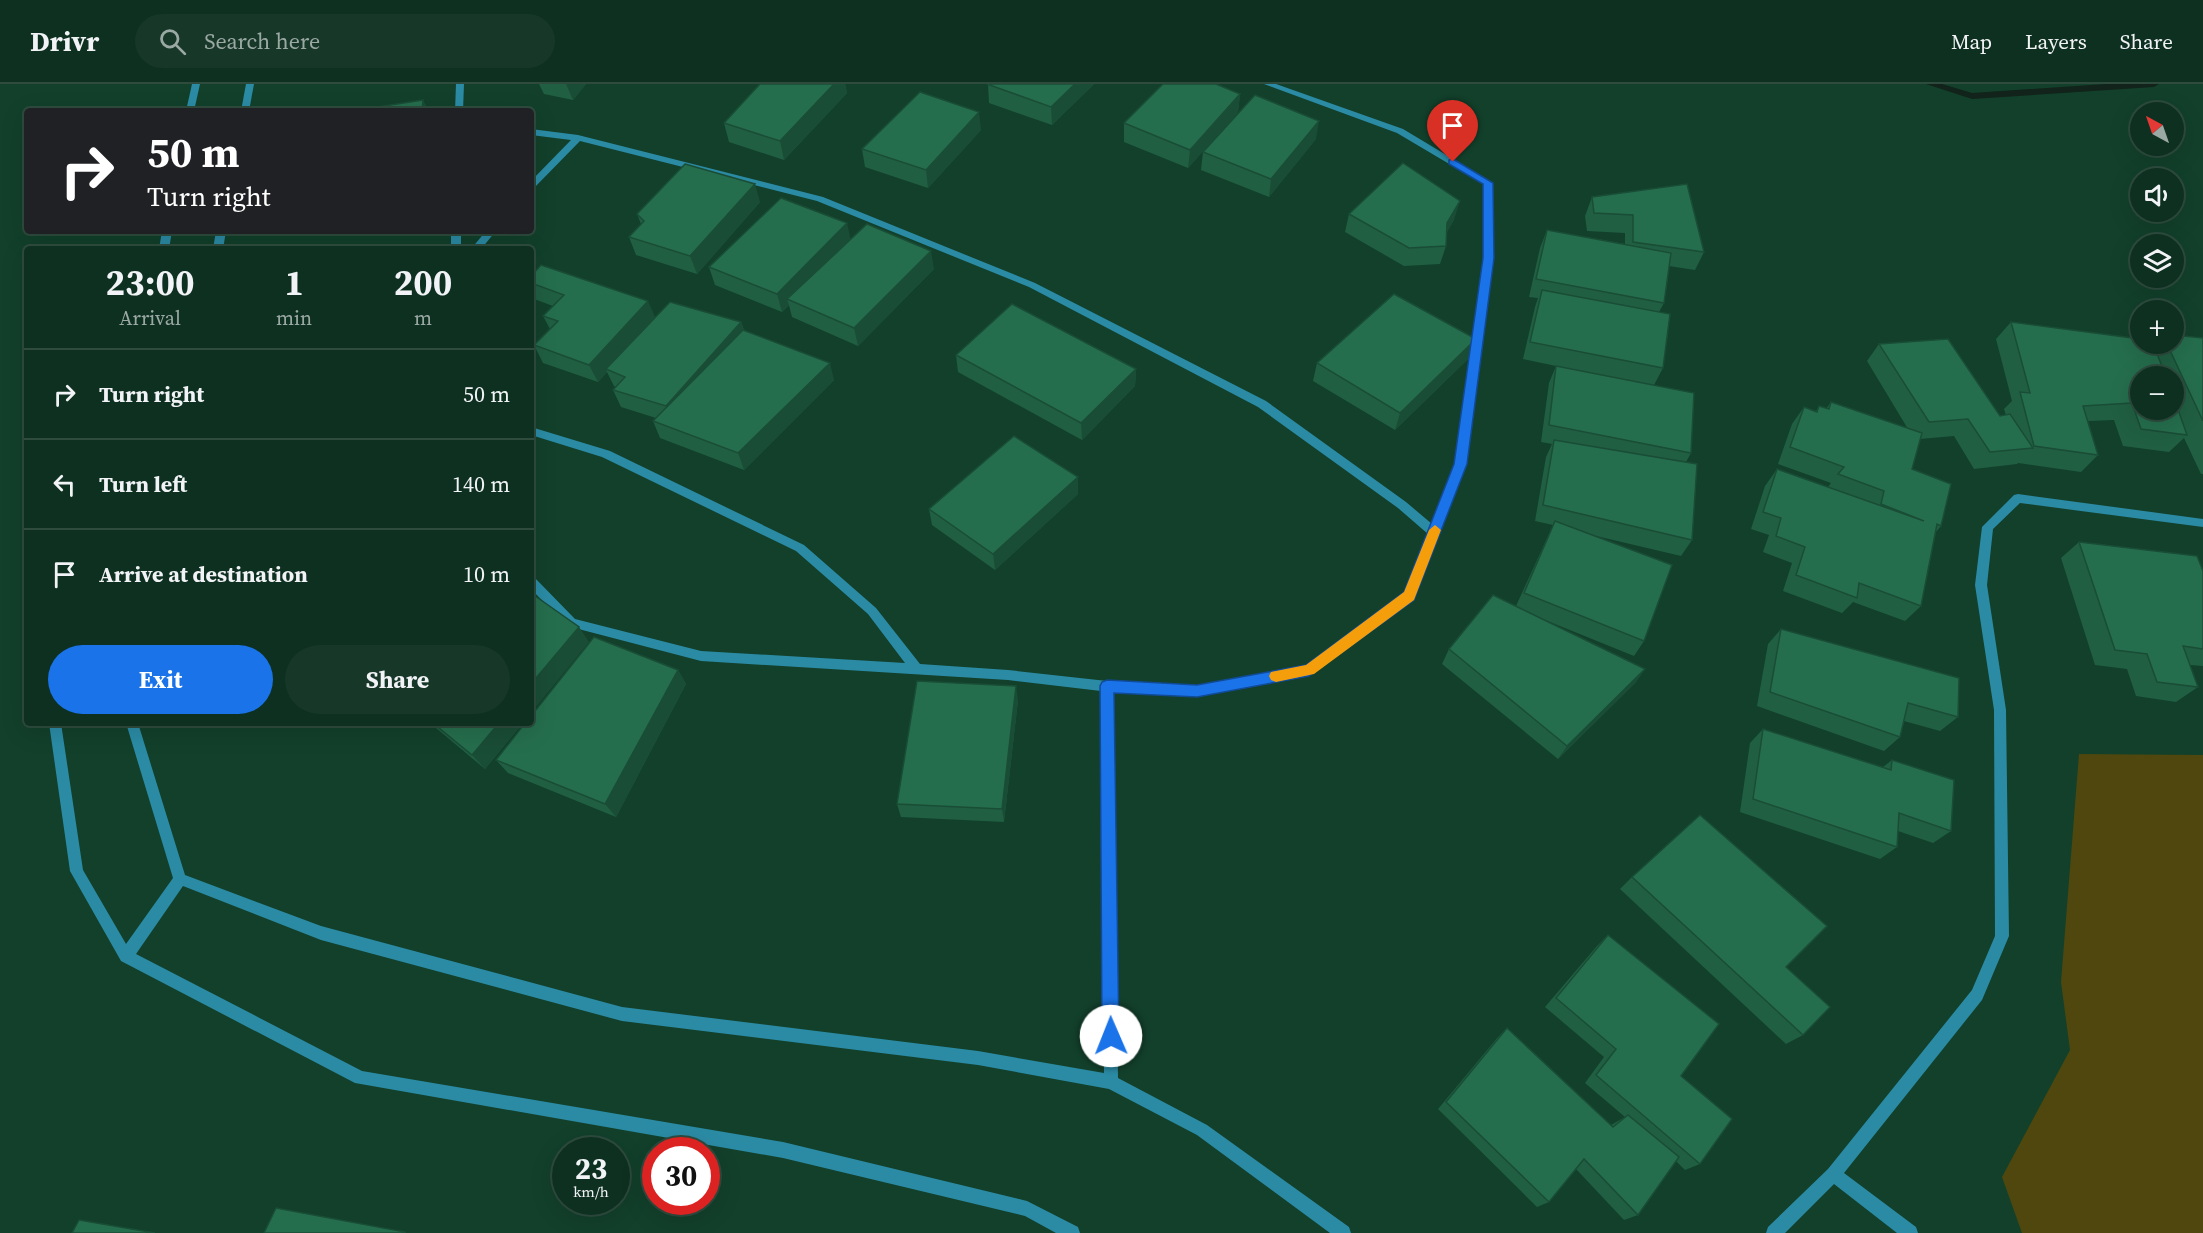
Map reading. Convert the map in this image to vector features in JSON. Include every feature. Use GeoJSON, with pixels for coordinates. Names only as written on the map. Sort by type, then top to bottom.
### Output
{"type":"FeatureCollection","features":[{"type":"Feature","properties":{"kind":"street"},"geometry":{"type":"LineString","coordinates":[[191,108],[196,84]]}},
{"type":"Feature","properties":{"kind":"street"},"geometry":{"type":"LineString","coordinates":[[246,108],[250,84]]}},
{"type":"Feature","properties":{"kind":"street"},"geometry":{"type":"LineString","coordinates":[[459,108],[460,84]]}},
{"type":"Feature","properties":{"kind":"street"},"geometry":{"type":"LineString","coordinates":[[534,584],[571,623],[701,656],[1008,675],[1107,686],[1197,691],[1309,670],[1410,596],[1461,464],[1488,258],[1488,183],[1400,131],[1268,84]]}},
{"type":"Feature","properties":{"kind":"street"},"geometry":{"type":"LineString","coordinates":[[534,132],[578,138],[820,199],[1032,285],[1262,404],[1402,505],[1434,532]]}},
{"type":"Feature","properties":{"kind":"street"},"geometry":{"type":"LineString","coordinates":[[534,183],[578,138]]}},
{"type":"Feature","properties":{"kind":"street"},"geometry":{"type":"LineString","coordinates":[[478,246],[488,234]]}},
{"type":"Feature","properties":{"kind":"street"},"geometry":{"type":"LineString","coordinates":[[534,432],[606,454],[800,548],[872,611],[916,669]]}},
{"type":"Feature","properties":{"kind":"street"},"geometry":{"type":"LineString","coordinates":[[1774,1233],[1833,1174],[1977,995],[2002,936],[2000,710],[1981,585],[1988,527],[2018,498],[2203,523]]}},
{"type":"Feature","properties":{"kind":"street"},"geometry":{"type":"LineString","coordinates":[[1107,686],[1111,1082]]}},
{"type":"Feature","properties":{"kind":"street"},"geometry":{"type":"LineString","coordinates":[[55,726],[76,871],[126,956],[360,1078],[783,1150],[1027,1209],[1072,1233]]}},
{"type":"Feature","properties":{"kind":"street"},"geometry":{"type":"LineString","coordinates":[[133,726],[180,879]]}},
{"type":"Feature","properties":{"kind":"street"},"geometry":{"type":"LineString","coordinates":[[180,879],[321,933],[622,1014],[978,1058],[1111,1082],[1202,1130],[1344,1233]]}},
{"type":"Feature","properties":{"kind":"street"},"geometry":{"type":"LineString","coordinates":[[126,956],[180,879]]}},
{"type":"Feature","properties":{"kind":"street"},"geometry":{"type":"LineString","coordinates":[[1833,1174],[1909,1233]]}},
{"type":"Feature","properties":{"kind":"shaded area"},"geometry":{"type":"Polygon","coordinates":[[[2079,754],[2203,755],[2203,1233],[2022,1233],[2002,1177],[2070,1050],[2061,982],[2079,754]]]}},
{"type":"Feature","properties":{"kind":"building"},"geometry":{"type":"Polygon","coordinates":[[[760,84],[834,84],[780,141],[724,123],[760,84]]]}},
{"type":"Feature","properties":{"kind":"building"},"geometry":{"type":"Polygon","coordinates":[[[987,84],[1075,84],[1051,107],[987,84]]]}},
{"type":"Feature","properties":{"kind":"building"},"geometry":{"type":"Polygon","coordinates":[[[1163,84],[1216,84],[1240,94],[1190,150],[1124,123],[1163,84]]]}},
{"type":"Feature","properties":{"kind":"building"},"geometry":{"type":"Polygon","coordinates":[[[920,92],[979,112],[926,170],[862,149],[920,92]]]}},
{"type":"Feature","properties":{"kind":"building"},"geometry":{"type":"Polygon","coordinates":[[[1255,95],[1319,121],[1271,179],[1203,152],[1255,95]]]}},
{"type":"Feature","properties":{"kind":"building"},"geometry":{"type":"Polygon","coordinates":[[[423,100],[422,108],[371,108],[423,100]]]}},
{"type":"Feature","properties":{"kind":"building"},"geometry":{"type":"Polygon","coordinates":[[[1403,163],[1460,201],[1447,223],[1446,246],[1409,248],[1349,214],[1403,163]]]}},
{"type":"Feature","properties":{"kind":"building"},"geometry":{"type":"Polygon","coordinates":[[[685,164],[755,184],[690,256],[629,237],[644,221],[637,214],[685,164]]]}},
{"type":"Feature","properties":{"kind":"building"},"geometry":{"type":"Polygon","coordinates":[[[1687,184],[1704,252],[1633,242],[1633,215],[1594,213],[1592,197],[1687,184]]]}},
{"type":"Feature","properties":{"kind":"building"},"geometry":{"type":"Polygon","coordinates":[[[781,198],[847,223],[777,294],[709,267],[781,198]]]}},
{"type":"Feature","properties":{"kind":"building"},"geometry":{"type":"Polygon","coordinates":[[[867,224],[931,251],[854,328],[787,299],[867,224]]]}},
{"type":"Feature","properties":{"kind":"building"},"geometry":{"type":"Polygon","coordinates":[[[1547,230],[1671,253],[1664,303],[1536,279],[1547,230]]]}},
{"type":"Feature","properties":{"kind":"building"},"geometry":{"type":"Polygon","coordinates":[[[541,265],[648,301],[589,365],[534,345],[558,321],[543,316],[564,295],[534,284],[534,273],[541,265]]]}},
{"type":"Feature","properties":{"kind":"building"},"geometry":{"type":"Polygon","coordinates":[[[1542,290],[1670,314],[1663,368],[1530,342],[1542,290]]]}},
{"type":"Feature","properties":{"kind":"building"},"geometry":{"type":"Polygon","coordinates":[[[1394,294],[1476,339],[1400,413],[1317,363],[1394,294]]]}},
{"type":"Feature","properties":{"kind":"building"},"geometry":{"type":"Polygon","coordinates":[[[670,302],[741,322],[666,406],[613,390],[625,377],[606,369],[670,302]]]}},
{"type":"Feature","properties":{"kind":"building"},"geometry":{"type":"Polygon","coordinates":[[[1012,304],[1136,369],[1081,423],[956,355],[1012,304]]]}},
{"type":"Feature","properties":{"kind":"building"},"geometry":{"type":"Polygon","coordinates":[[[2011,322],[2130,338],[2130,354],[2157,354],[2162,366],[2130,366],[2130,403],[2083,406],[2098,455],[2034,446],[2020,392],[2030,393],[2011,322]]]}},
{"type":"Feature","properties":{"kind":"building"},"geometry":{"type":"Polygon","coordinates":[[[743,330],[830,363],[738,453],[653,421],[743,330]]]}},
{"type":"Feature","properties":{"kind":"building"},"geometry":{"type":"Polygon","coordinates":[[[2184,336],[2203,338],[2203,421],[2184,380],[2184,366],[2177,366],[2172,354],[2184,354],[2184,336]]]}},
{"type":"Feature","properties":{"kind":"building"},"geometry":{"type":"Polygon","coordinates":[[[1948,339],[2000,416],[2010,414],[2033,448],[1990,452],[1968,419],[1929,422],[1879,344],[1948,339]]]}},
{"type":"Feature","properties":{"kind":"building"},"geometry":{"type":"Polygon","coordinates":[[[1556,366],[1694,393],[1691,453],[1549,425],[1556,366]]]}},
{"type":"Feature","properties":{"kind":"building"},"geometry":{"type":"Polygon","coordinates":[[[1831,402],[1922,433],[1912,469],[1951,484],[1941,526],[1937,524],[1921,606],[1859,583],[1857,598],[1796,575],[1805,547],[1776,536],[1781,518],[1763,512],[1777,469],[1924,521],[1881,504],[1884,491],[1838,474],[1844,467],[1790,447],[1804,407],[1817,412],[1819,406],[1829,409],[1831,402]]]}},
{"type":"Feature","properties":{"kind":"building"},"geometry":{"type":"Polygon","coordinates":[[[2138,420],[2182,420],[2187,435],[2141,429],[2138,420]]]}},
{"type":"Feature","properties":{"kind":"building"},"geometry":{"type":"Polygon","coordinates":[[[1014,436],[1078,477],[993,554],[929,509],[1014,436]]]}},
{"type":"Feature","properties":{"kind":"building"},"geometry":{"type":"Polygon","coordinates":[[[1554,440],[1697,464],[1692,540],[1543,505],[1554,440]]]}},
{"type":"Feature","properties":{"kind":"building"},"geometry":{"type":"Polygon","coordinates":[[[1555,521],[1672,565],[1644,641],[1524,593],[1555,521]]]}},
{"type":"Feature","properties":{"kind":"building"},"geometry":{"type":"Polygon","coordinates":[[[2079,542],[2197,556],[2203,571],[2203,649],[2183,646],[2198,687],[2157,682],[2147,654],[2115,650],[2079,542]]]}},
{"type":"Feature","properties":{"kind":"building"},"geometry":{"type":"Polygon","coordinates":[[[534,595],[579,627],[534,680],[534,595]]]}},
{"type":"Feature","properties":{"kind":"building"},"geometry":{"type":"Polygon","coordinates":[[[1493,595],[1645,669],[1567,746],[1449,649],[1493,595]]]}},
{"type":"Feature","properties":{"kind":"building"},"geometry":{"type":"Polygon","coordinates":[[[1781,629],[1959,678],[1958,717],[1908,703],[1900,737],[1770,692],[1781,629]]]}},
{"type":"Feature","properties":{"kind":"building"},"geometry":{"type":"Polygon","coordinates":[[[594,637],[678,670],[605,804],[496,760],[523,726],[534,726],[534,712],[594,637]]]}},
{"type":"Feature","properties":{"kind":"building"},"geometry":{"type":"Polygon","coordinates":[[[917,681],[1016,686],[1002,809],[897,804],[917,681]]]}},
{"type":"Feature","properties":{"kind":"building"},"geometry":{"type":"Polygon","coordinates":[[[437,726],[496,726],[472,755],[437,726]]]}},
{"type":"Feature","properties":{"kind":"building"},"geometry":{"type":"Polygon","coordinates":[[[1763,729],[1891,770],[1892,760],[1954,780],[1951,831],[1899,813],[1897,847],[1753,799],[1763,729]]]}},
{"type":"Feature","properties":{"kind":"building"},"geometry":{"type":"Polygon","coordinates":[[[1700,815],[1827,926],[1786,967],[1830,1007],[1803,1035],[1632,877],[1700,815]]]}},
{"type":"Feature","properties":{"kind":"building"},"geometry":{"type":"Polygon","coordinates":[[[1608,935],[1719,1024],[1681,1076],[1732,1119],[1700,1164],[1596,1075],[1616,1049],[1556,998],[1608,935]]]}},
{"type":"Feature","properties":{"kind":"building"},"geometry":{"type":"Polygon","coordinates":[[[1507,1028],[1613,1127],[1628,1115],[1679,1157],[1638,1215],[1584,1159],[1549,1202],[1446,1102],[1507,1028]]]}},
{"type":"Feature","properties":{"kind":"building"},"geometry":{"type":"Polygon","coordinates":[[[276,1208],[405,1232],[405,1233],[264,1233],[276,1208]]]}},
{"type":"Feature","properties":{"kind":"building"},"geometry":{"type":"Polygon","coordinates":[[[79,1220],[155,1233],[72,1233],[79,1220]]]}},
{"type":"Feature","properties":{"kind":"waterway"},"geometry":{"type":"LineString","coordinates":[[1931,84],[1972,96],[2154,84]]}},
{"type":"Feature","properties":{"kind":"slow traffic"},"geometry":{"type":"LineString","coordinates":[[1276,676],[1309,670],[1410,596],[1435,530]]}},
{"type":"Feature","properties":{"kind":"route"},"geometry":{"type":"LineString","coordinates":[[1111,1036],[1107,686],[1197,691],[1309,670],[1410,596],[1461,464],[1488,258],[1488,183],[1453,162]]}}]}
